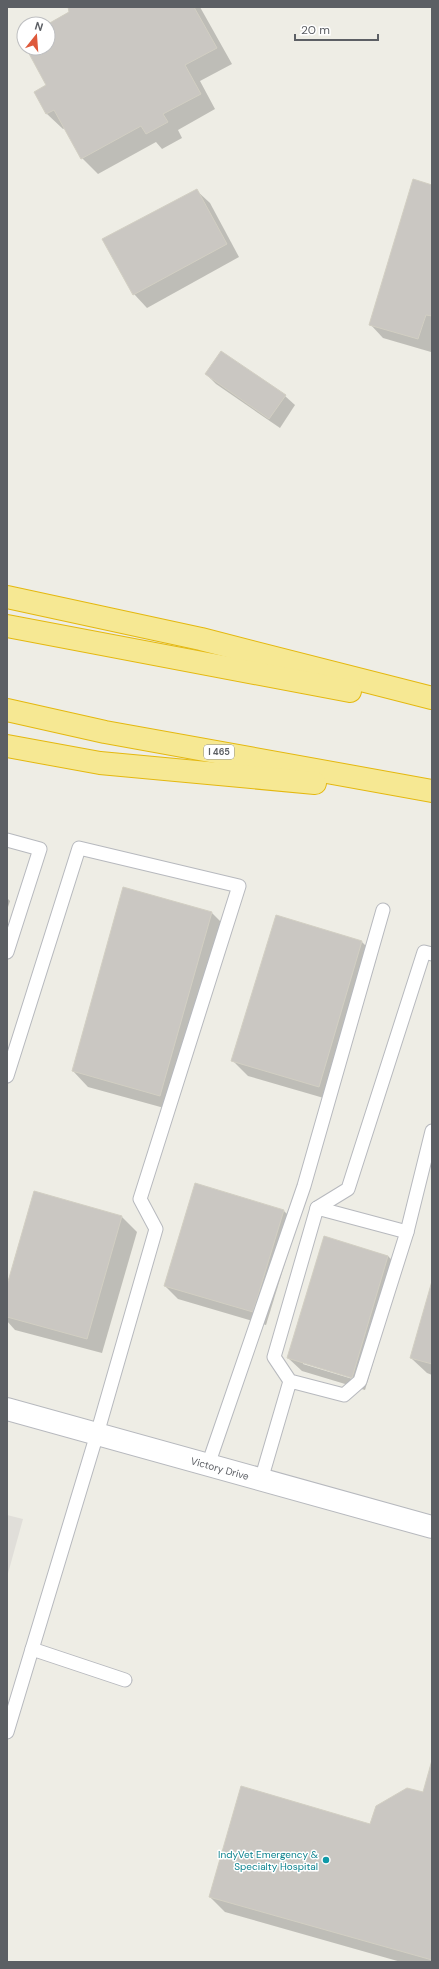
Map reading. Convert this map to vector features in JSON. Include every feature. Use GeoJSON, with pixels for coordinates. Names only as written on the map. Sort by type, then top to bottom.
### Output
{"type":"FeatureCollection","features":[{"type":"Feature","properties":{"kind":"highway"},"geometry":{"type":"LineString","coordinates":[[7,596],[201,639],[432,698]]}},
{"type":"Feature","properties":{"kind":"highway"},"geometry":{"type":"LineString","coordinates":[[7,626],[432,707]]}},
{"type":"Feature","properties":{"kind":"highway","name":"I 465"},"geometry":{"type":"LineString","coordinates":[[7,710],[105,732],[432,792]]}},
{"type":"Feature","properties":{"kind":"highway"},"geometry":{"type":"LineString","coordinates":[[7,746],[100,763],[432,792]]}},
{"type":"Feature","properties":{"kind":"street","name":"Victory Drive"},"geometry":{"type":"LineString","coordinates":[[7,1409],[432,1527]]}},
{"type":"Feature","properties":{"kind":"lane"},"geometry":{"type":"LineString","coordinates":[[7,840],[40,848],[7,952]]}},
{"type":"Feature","properties":{"kind":"lane"},"geometry":{"type":"LineString","coordinates":[[7,1076],[79,848],[239,886],[140,1199],[156,1229],[97,1434],[7,1732]]}},
{"type":"Feature","properties":{"kind":"lane"},"geometry":{"type":"LineString","coordinates":[[208,1465],[304,1186],[383,910]]}},
{"type":"Feature","properties":{"kind":"lane"},"geometry":{"type":"LineString","coordinates":[[432,954],[424,952],[348,1189],[317,1208],[274,1357],[290,1381],[344,1396],[360,1381],[407,1232],[432,1131]]}},
{"type":"Feature","properties":{"kind":"lane"},"geometry":{"type":"LineString","coordinates":[[317,1208],[407,1232]]}},
{"type":"Feature","properties":{"kind":"lane"},"geometry":{"type":"LineString","coordinates":[[261,1480],[290,1381]]}},
{"type":"Feature","properties":{"kind":"lane"},"geometry":{"type":"LineString","coordinates":[[32,1650],[125,1680]]}},
{"type":"Feature","properties":{"kind":"shaded area"},"geometry":{"type":"Polygon","coordinates":[[[7,1515],[23,1519],[7,1577],[7,1515]]]}},
{"type":"Feature","properties":{"kind":"building"},"geometry":{"type":"Polygon","coordinates":[[[68,7],[194,7],[217,48],[185,65],[201,94],[163,114],[168,122],[146,134],[141,126],[81,159],[54,110],[46,114],[34,92],[46,85],[30,56],[56,56],[56,19],[69,12],[68,7]]]}},
{"type":"Feature","properties":{"kind":"building"},"geometry":{"type":"Polygon","coordinates":[[[413,179],[432,185],[432,316],[426,315],[418,339],[369,325],[413,179]]]}},
{"type":"Feature","properties":{"kind":"building"},"geometry":{"type":"Polygon","coordinates":[[[197,189],[227,244],[133,295],[102,239],[197,189]]]}},
{"type":"Feature","properties":{"kind":"building"},"geometry":{"type":"Polygon","coordinates":[[[221,351],[286,395],[269,419],[205,374],[221,351]]]}},
{"type":"Feature","properties":{"kind":"building"},"geometry":{"type":"Polygon","coordinates":[[[123,887],[212,912],[160,1096],[72,1071],[123,887]]]}},
{"type":"Feature","properties":{"kind":"building"},"geometry":{"type":"Polygon","coordinates":[[[276,915],[362,941],[319,1087],[231,1061],[276,915]]]}},
{"type":"Feature","properties":{"kind":"building"},"geometry":{"type":"Polygon","coordinates":[[[195,1183],[284,1210],[253,1312],[164,1286],[195,1183]]]}},
{"type":"Feature","properties":{"kind":"building"},"geometry":{"type":"Polygon","coordinates":[[[34,1191],[122,1216],[87,1339],[7,1317],[7,1285],[34,1191]]]}},
{"type":"Feature","properties":{"kind":"building"},"geometry":{"type":"Polygon","coordinates":[[[324,1236],[388,1256],[352,1378],[287,1358],[324,1236]]]}},
{"type":"Feature","properties":{"kind":"building"},"geometry":{"type":"Polygon","coordinates":[[[432,1281],[432,1364],[410,1358],[432,1281]]]}},
{"type":"Feature","properties":{"kind":"building","name":"IndyVet Emergency & Specialty Hospital"},"geometry":{"type":"Polygon","coordinates":[[[432,1760],[432,1960],[209,1897],[241,1786],[370,1824],[376,1806],[407,1788],[423,1792],[432,1760]]]}},
{"type":"Feature","properties":{"kind":"place","name":"IndyVet Emergency & Specialty Hospital"},"geometry":{"type":"Point","coordinates":[326,1860]}}]}
